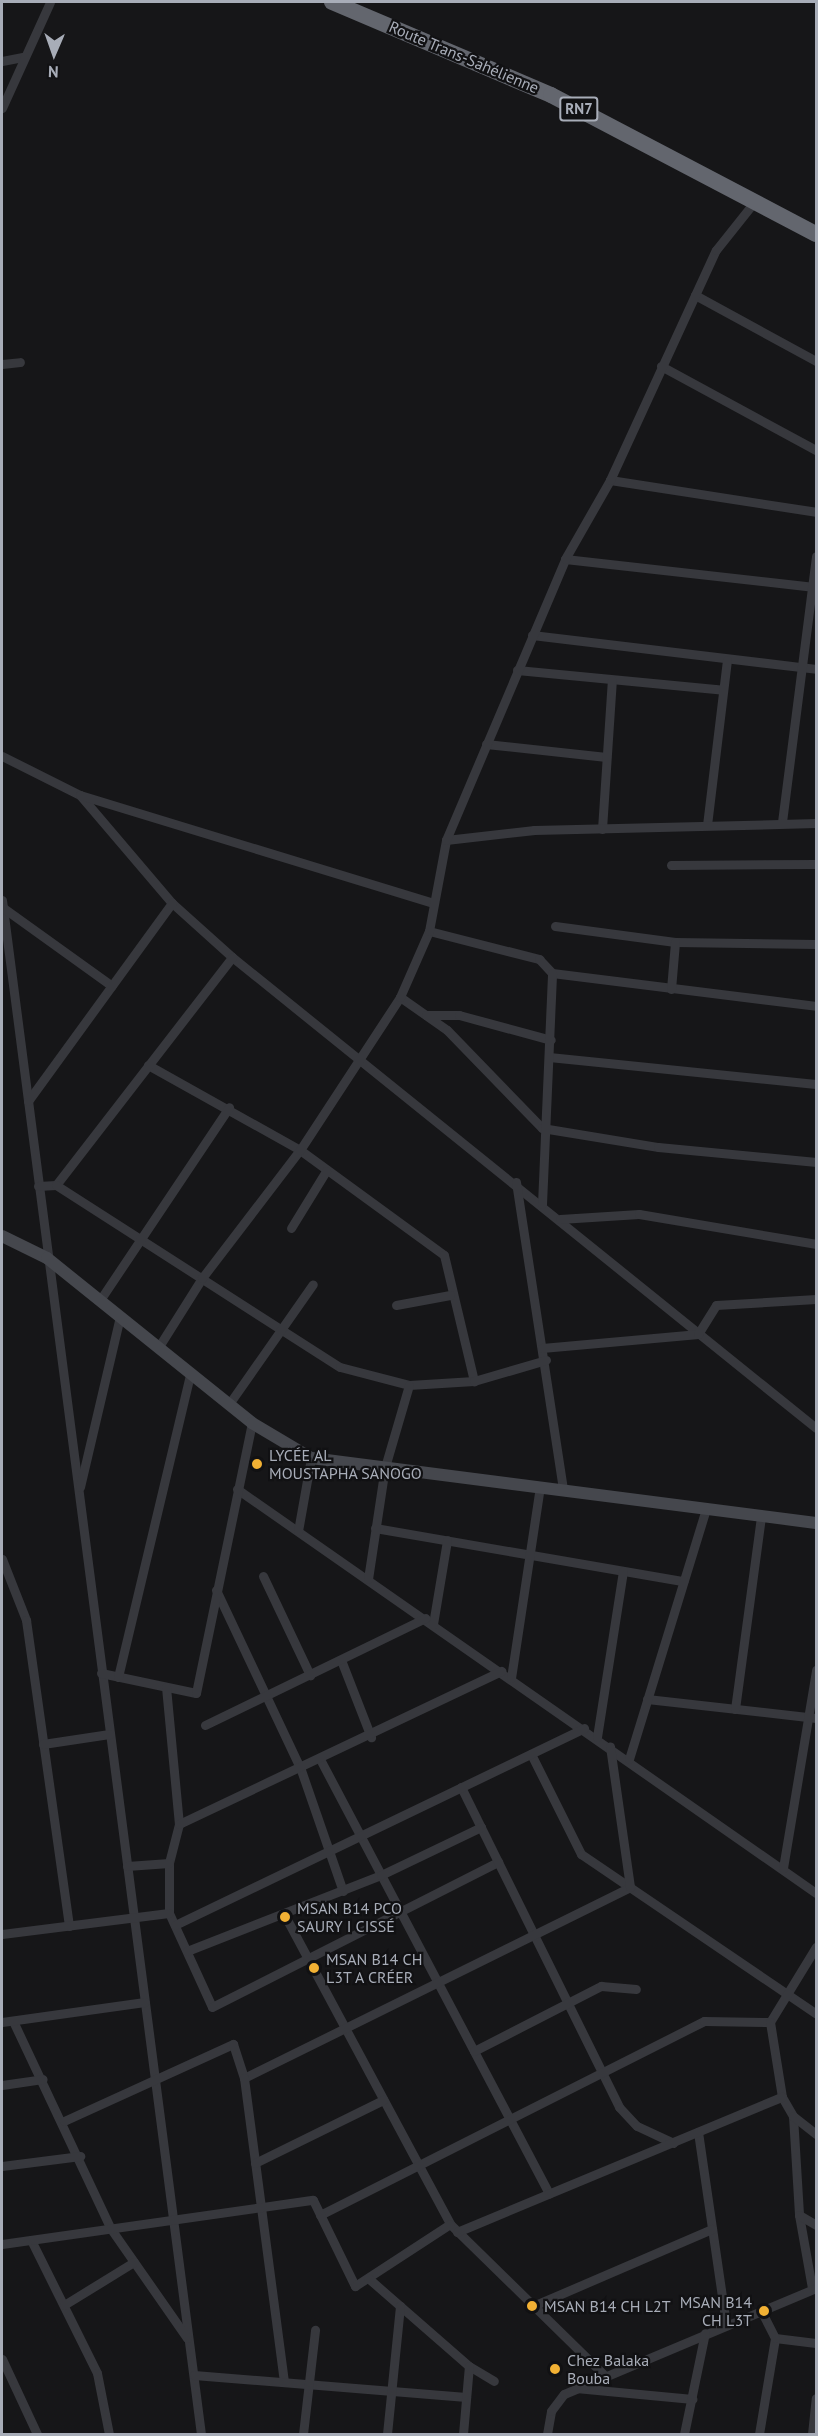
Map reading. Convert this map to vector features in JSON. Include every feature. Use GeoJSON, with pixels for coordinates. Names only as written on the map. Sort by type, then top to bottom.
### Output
{"type":"FeatureCollection","features":[{"type":"Feature","properties":{"kind":"highway","name":"Route Trans-Sahélienne"},"geometry":{"type":"LineString","coordinates":[[332,2],[551,95],[816,234]]}},
{"type":"Feature","properties":{"kind":"street"},"geometry":{"type":"LineString","coordinates":[[2,108],[23,57],[50,2]]}},
{"type":"Feature","properties":{"kind":"street"},"geometry":{"type":"LineString","coordinates":[[2,60],[23,57]]}},
{"type":"Feature","properties":{"kind":"street"},"geometry":{"type":"LineString","coordinates":[[158,1348],[202,1278],[300,1150],[400,997],[429,931],[446,840],[565,559],[610,480],[716,250],[755,201]]}},
{"type":"Feature","properties":{"kind":"street"},"geometry":{"type":"LineString","coordinates":[[695,295],[816,362]]}},
{"type":"Feature","properties":{"kind":"street"},"geometry":{"type":"LineString","coordinates":[[2,363],[20,362]]}},
{"type":"Feature","properties":{"kind":"street"},"geometry":{"type":"LineString","coordinates":[[661,366],[816,450]]}},
{"type":"Feature","properties":{"kind":"street"},"geometry":{"type":"LineString","coordinates":[[610,480],[816,512]]}},
{"type":"Feature","properties":{"kind":"street"},"geometry":{"type":"LineString","coordinates":[[782,822],[798,667],[813,586],[816,556]]}},
{"type":"Feature","properties":{"kind":"street"},"geometry":{"type":"LineString","coordinates":[[565,559],[813,586]]}},
{"type":"Feature","properties":{"kind":"street"},"geometry":{"type":"LineString","coordinates":[[532,635],[816,669]]}},
{"type":"Feature","properties":{"kind":"street"},"geometry":{"type":"LineString","coordinates":[[708,825],[727,660]]}},
{"type":"Feature","properties":{"kind":"street"},"geometry":{"type":"LineString","coordinates":[[517,670],[723,690]]}},
{"type":"Feature","properties":{"kind":"street"},"geometry":{"type":"LineString","coordinates":[[602,829],[612,680]]}},
{"type":"Feature","properties":{"kind":"street"},"geometry":{"type":"LineString","coordinates":[[486,744],[606,757]]}},
{"type":"Feature","properties":{"kind":"street"},"geometry":{"type":"LineString","coordinates":[[2,756],[80,795],[433,903]]}},
{"type":"Feature","properties":{"kind":"street"},"geometry":{"type":"LineString","coordinates":[[80,795],[172,903],[232,957],[362,1056],[698,1334],[816,1428]]}},
{"type":"Feature","properties":{"kind":"street"},"geometry":{"type":"LineString","coordinates":[[446,840],[602,829],[782,822],[816,823]]}},
{"type":"Feature","properties":{"kind":"street"},"geometry":{"type":"LineString","coordinates":[[671,865],[816,864]]}},
{"type":"Feature","properties":{"kind":"street"},"geometry":{"type":"LineString","coordinates":[[28,1101],[172,903]]}},
{"type":"Feature","properties":{"kind":"street"},"geometry":{"type":"LineString","coordinates":[[2,904],[112,986]]}},
{"type":"Feature","properties":{"kind":"street"},"geometry":{"type":"LineString","coordinates":[[2,904],[201,2434]]}},
{"type":"Feature","properties":{"kind":"street"},"geometry":{"type":"LineString","coordinates":[[555,926],[675,942],[816,944]]}},
{"type":"Feature","properties":{"kind":"street"},"geometry":{"type":"LineString","coordinates":[[429,931],[539,959],[552,972],[816,1006]]}},
{"type":"Feature","properties":{"kind":"street"},"geometry":{"type":"LineString","coordinates":[[671,989],[675,942]]}},
{"type":"Feature","properties":{"kind":"street"},"geometry":{"type":"LineString","coordinates":[[56,1185],[232,957]]}},
{"type":"Feature","properties":{"kind":"street"},"geometry":{"type":"LineString","coordinates":[[542,1204],[542,1128],[551,1040],[552,972]]}},
{"type":"Feature","properties":{"kind":"street"},"geometry":{"type":"LineString","coordinates":[[400,997],[426,1015],[542,1128],[658,1147],[816,1162]]}},
{"type":"Feature","properties":{"kind":"street"},"geometry":{"type":"LineString","coordinates":[[426,1015],[459,1015],[551,1040]]}},
{"type":"Feature","properties":{"kind":"street"},"geometry":{"type":"LineString","coordinates":[[549,1057],[816,1084]]}},
{"type":"Feature","properties":{"kind":"street"},"geometry":{"type":"LineString","coordinates":[[148,1065],[229,1107],[300,1150],[444,1255],[450,1295],[474,1381]]}},
{"type":"Feature","properties":{"kind":"street"},"geometry":{"type":"LineString","coordinates":[[100,1300],[229,1107]]}},
{"type":"Feature","properties":{"kind":"street"},"geometry":{"type":"LineString","coordinates":[[291,1228],[326,1171]]}},
{"type":"Feature","properties":{"kind":"street"},"geometry":{"type":"LineString","coordinates":[[516,1182],[542,1348],[546,1360],[563,1490]]}},
{"type":"Feature","properties":{"kind":"street"},"geometry":{"type":"LineString","coordinates":[[38,1186],[56,1185],[340,1367],[410,1385],[474,1381],[546,1360]]}},
{"type":"Feature","properties":{"kind":"street"},"geometry":{"type":"LineString","coordinates":[[560,1219],[639,1214],[816,1244]]}},
{"type":"Feature","properties":{"kind":"street"},"geometry":{"type":"LineString","coordinates":[[2,1236],[47,1258],[252,1423],[310,1458],[816,1523]]}},
{"type":"Feature","properties":{"kind":"street"},"geometry":{"type":"LineString","coordinates":[[229,1404],[313,1284]]}},
{"type":"Feature","properties":{"kind":"street"},"geometry":{"type":"LineString","coordinates":[[396,1305],[450,1295]]}},
{"type":"Feature","properties":{"kind":"street"},"geometry":{"type":"LineString","coordinates":[[698,1334],[716,1305],[816,1299]]}},
{"type":"Feature","properties":{"kind":"street"},"geometry":{"type":"LineString","coordinates":[[78,1494],[120,1317]]}},
{"type":"Feature","properties":{"kind":"street"},"geometry":{"type":"LineString","coordinates":[[542,1348],[698,1334]]}},
{"type":"Feature","properties":{"kind":"street"},"geometry":{"type":"LineString","coordinates":[[118,1677],[190,1374]]}},
{"type":"Feature","properties":{"kind":"street"},"geometry":{"type":"LineString","coordinates":[[368,1579],[385,1467],[410,1385]]}},
{"type":"Feature","properties":{"kind":"street"},"geometry":{"type":"LineString","coordinates":[[101,1673],[196,1693],[252,1423]]}},
{"type":"Feature","properties":{"kind":"street"},"geometry":{"type":"LineString","coordinates":[[298,1531],[310,1458]]}},
{"type":"Feature","properties":{"kind":"street"},"geometry":{"type":"LineString","coordinates":[[511,1678],[540,1487]]}},
{"type":"Feature","properties":{"kind":"street"},"geometry":{"type":"LineString","coordinates":[[237,1489],[629,1759],[816,1893]]}},
{"type":"Feature","properties":{"kind":"street"},"geometry":{"type":"LineString","coordinates":[[629,1759],[706,1509]]}},
{"type":"Feature","properties":{"kind":"street"},"geometry":{"type":"LineString","coordinates":[[735,1709],[761,1516]]}},
{"type":"Feature","properties":{"kind":"street"},"geometry":{"type":"LineString","coordinates":[[375,1528],[683,1581]]}},
{"type":"Feature","properties":{"kind":"street"},"geometry":{"type":"LineString","coordinates":[[429,1621],[447,1540]]}},
{"type":"Feature","properties":{"kind":"street"},"geometry":{"type":"LineString","coordinates":[[2,1559],[26,1620],[69,1926]]}},
{"type":"Feature","properties":{"kind":"street"},"geometry":{"type":"LineString","coordinates":[[597,1737],[623,1571]]}},
{"type":"Feature","properties":{"kind":"street"},"geometry":{"type":"LineString","coordinates":[[263,1576],[310,1675]]}},
{"type":"Feature","properties":{"kind":"street"},"geometry":{"type":"LineString","coordinates":[[216,1590],[302,1770],[343,1891]]}},
{"type":"Feature","properties":{"kind":"street"},"geometry":{"type":"LineString","coordinates":[[206,1725],[341,1660],[429,1621]]}},
{"type":"Feature","properties":{"kind":"street"},"geometry":{"type":"LineString","coordinates":[[341,1660],[371,1737]]}},
{"type":"Feature","properties":{"kind":"street"},"geometry":{"type":"LineString","coordinates":[[783,1868],[813,1718],[816,1670]]}},
{"type":"Feature","properties":{"kind":"street"},"geometry":{"type":"LineString","coordinates":[[179,1824],[321,1761],[501,1671]]}},
{"type":"Feature","properties":{"kind":"street"},"geometry":{"type":"LineString","coordinates":[[166,1686],[179,1824],[169,1863],[169,1913],[212,2007],[498,1862]]}},
{"type":"Feature","properties":{"kind":"street"},"geometry":{"type":"LineString","coordinates":[[647,1699],[813,1718]]}},
{"type":"Feature","properties":{"kind":"street"},"geometry":{"type":"LineString","coordinates":[[175,1925],[584,1728]]}},
{"type":"Feature","properties":{"kind":"street"},"geometry":{"type":"LineString","coordinates":[[44,1744],[109,1734]]}},
{"type":"Feature","properties":{"kind":"street"},"geometry":{"type":"LineString","coordinates":[[610,1746],[630,1887]]}},
{"type":"Feature","properties":{"kind":"street"},"geometry":{"type":"LineString","coordinates":[[531,1754],[581,1854],[816,2014]]}},
{"type":"Feature","properties":{"kind":"street"},"geometry":{"type":"LineString","coordinates":[[321,1761],[549,2194]]}},
{"type":"Feature","properties":{"kind":"street"},"geometry":{"type":"LineString","coordinates":[[461,1787],[626,2118],[672,2143]]}},
{"type":"Feature","properties":{"kind":"street"},"geometry":{"type":"LineString","coordinates":[[187,1952],[381,1875],[481,1827]]}},
{"type":"Feature","properties":{"kind":"street"},"geometry":{"type":"LineString","coordinates":[[127,1866],[169,1863]]}},
{"type":"Feature","properties":{"kind":"street"},"geometry":{"type":"LineString","coordinates":[[244,2078],[630,1887]]}},
{"type":"Feature","properties":{"kind":"street"},"geometry":{"type":"LineString","coordinates":[[2,1934],[169,1913]]}},
{"type":"Feature","properties":{"kind":"street"},"geometry":{"type":"LineString","coordinates":[[284,1914],[450,2224],[603,2374]]}},
{"type":"Feature","properties":{"kind":"street"},"geometry":{"type":"LineString","coordinates":[[816,1947],[785,1992],[770,2022],[782,2097],[793,2116],[816,2134]]}},
{"type":"Feature","properties":{"kind":"street"},"geometry":{"type":"LineString","coordinates":[[474,2051],[608,1985],[636,1989]]}},
{"type":"Feature","properties":{"kind":"street"},"geometry":{"type":"LineString","coordinates":[[2,2022],[145,2002]]}},
{"type":"Feature","properties":{"kind":"street"},"geometry":{"type":"LineString","coordinates":[[13,2021],[64,2121],[111,2229],[189,2342]]}},
{"type":"Feature","properties":{"kind":"street"},"geometry":{"type":"LineString","coordinates":[[320,2215],[704,2021],[770,2022]]}},
{"type":"Feature","properties":{"kind":"street"},"geometry":{"type":"LineString","coordinates":[[64,2121],[233,2044],[244,2078],[284,2381]]}},
{"type":"Feature","properties":{"kind":"street"},"geometry":{"type":"LineString","coordinates":[[2,2085],[43,2079]]}},
{"type":"Feature","properties":{"kind":"street"},"geometry":{"type":"LineString","coordinates":[[457,2232],[782,2097]]}},
{"type":"Feature","properties":{"kind":"street"},"geometry":{"type":"LineString","coordinates":[[255,2163],[383,2100]]}},
{"type":"Feature","properties":{"kind":"street"},"geometry":{"type":"LineString","coordinates":[[547,2434],[555,2404],[576,2388],[603,2374],[814,2288],[799,2215],[793,2116]]}},
{"type":"Feature","properties":{"kind":"street"},"geometry":{"type":"LineString","coordinates":[[698,2132],[726,2325]]}},
{"type":"Feature","properties":{"kind":"street"},"geometry":{"type":"LineString","coordinates":[[2,2166],[80,2156]]}},
{"type":"Feature","properties":{"kind":"street"},"geometry":{"type":"LineString","coordinates":[[2,2244],[313,2200],[355,2286],[450,2224]]}},
{"type":"Feature","properties":{"kind":"street"},"geometry":{"type":"LineString","coordinates":[[799,2215],[816,2225]]}},
{"type":"Feature","properties":{"kind":"street"},"geometry":{"type":"LineString","coordinates":[[533,2306],[712,2229]]}},
{"type":"Feature","properties":{"kind":"street"},"geometry":{"type":"LineString","coordinates":[[31,2240],[97,2373],[109,2434]]}},
{"type":"Feature","properties":{"kind":"street"},"geometry":{"type":"LineString","coordinates":[[64,2306],[134,2262]]}},
{"type":"Feature","properties":{"kind":"street"},"geometry":{"type":"LineString","coordinates":[[368,2278],[469,2367],[494,2381]]}},
{"type":"Feature","properties":{"kind":"street"},"geometry":{"type":"LineString","coordinates":[[387,2434],[400,2306]]}},
{"type":"Feature","properties":{"kind":"street"},"geometry":{"type":"LineString","coordinates":[[759,2434],[775,2338],[761,2310]]}},
{"type":"Feature","properties":{"kind":"street"},"geometry":{"type":"LineString","coordinates":[[303,2434],[315,2330]]}},
{"type":"Feature","properties":{"kind":"street"},"geometry":{"type":"LineString","coordinates":[[684,2434],[705,2333]]}},
{"type":"Feature","properties":{"kind":"street"},"geometry":{"type":"LineString","coordinates":[[775,2338],[816,2343]]}},
{"type":"Feature","properties":{"kind":"street"},"geometry":{"type":"LineString","coordinates":[[2,2359],[38,2434]]}},
{"type":"Feature","properties":{"kind":"street"},"geometry":{"type":"LineString","coordinates":[[463,2434],[469,2367]]}},
{"type":"Feature","properties":{"kind":"street"},"geometry":{"type":"LineString","coordinates":[[194,2375],[466,2397]]}},
{"type":"Feature","properties":{"kind":"street"},"geometry":{"type":"LineString","coordinates":[[576,2388],[692,2399]]}},
{"type":"Feature","properties":{"kind":"street"},"geometry":{"type":"LineString","coordinates":[[812,2434],[816,2398]]}},
{"type":"Feature","properties":{"kind":"place","name":"LYCÉE AL MOUSTAPHA SANOGO"},"geometry":{"type":"Point","coordinates":[257,1464]}},
{"type":"Feature","properties":{"kind":"place","name":"MSAN B14 PCO SAURY I CISSÉ"},"geometry":{"type":"Point","coordinates":[285,1917]}},
{"type":"Feature","properties":{"kind":"place","name":"MSAN B14 CH L3T A CRÉER"},"geometry":{"type":"Point","coordinates":[314,1968]}},
{"type":"Feature","properties":{"kind":"place","name":"MSAN B14 CH L2T"},"geometry":{"type":"Point","coordinates":[532,2306]}},
{"type":"Feature","properties":{"kind":"place","name":"MSAN B14 CH L3T"},"geometry":{"type":"Point","coordinates":[764,2311]}},
{"type":"Feature","properties":{"kind":"place","name":"Chez Balaka Bouba"},"geometry":{"type":"Point","coordinates":[555,2369]}}]}
